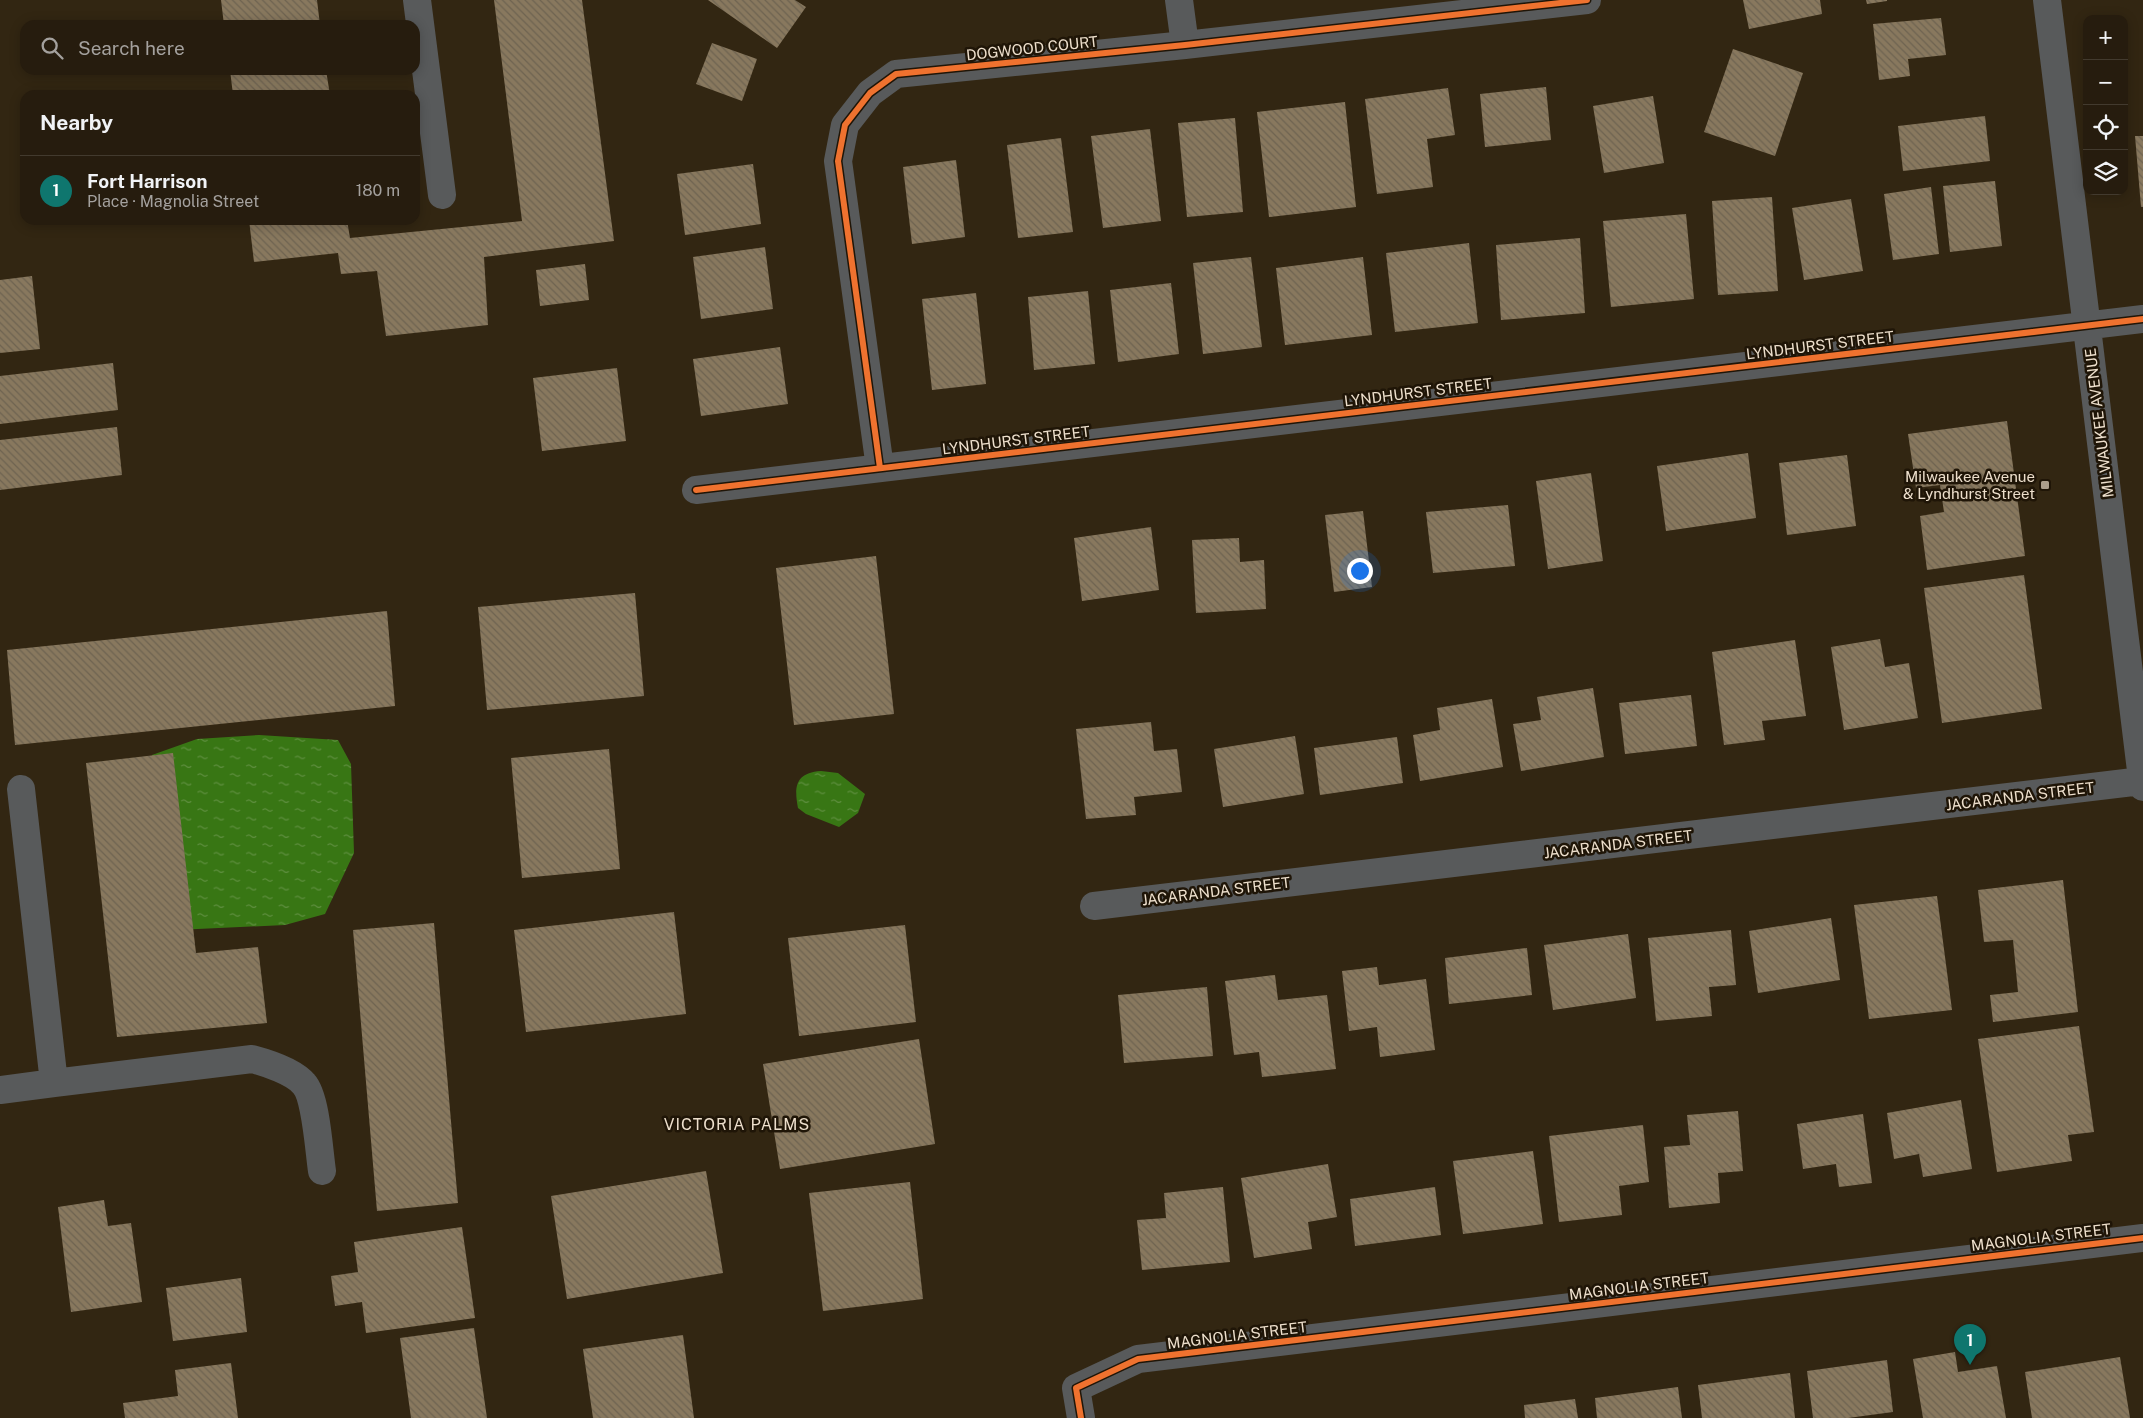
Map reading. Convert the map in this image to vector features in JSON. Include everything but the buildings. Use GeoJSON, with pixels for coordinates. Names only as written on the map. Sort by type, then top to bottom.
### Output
{"type":"FeatureCollection","features":[{"type":"Feature","properties":{"kind":"street"},"geometry":{"type":"LineString","coordinates":[[417,0],[420,20]]}},
{"type":"Feature","properties":{"kind":"street"},"geometry":{"type":"LineString","coordinates":[[1179,0],[1185,46]]}},
{"type":"Feature","properties":{"kind":"street","name":"DOGWOOD COURT"},"geometry":{"type":"LineString","coordinates":[[880,468],[838,161],[845,125],[870,93],[896,74],[1185,46],[1587,0]]}},
{"type":"Feature","properties":{"kind":"street","name":"MILWAUKEE AVENUE"},"geometry":{"type":"LineString","coordinates":[[2047,0],[2143,784]]}},
{"type":"Feature","properties":{"kind":"street"},"geometry":{"type":"LineString","coordinates":[[420,23],[442,195]]}},
{"type":"Feature","properties":{"kind":"street","name":"LYNDHURST STREET"},"geometry":{"type":"LineString","coordinates":[[696,490],[2143,318]]}},
{"type":"Feature","properties":{"kind":"street","name":"JACARANDA STREET"},"geometry":{"type":"LineString","coordinates":[[1094,906],[2143,784]]}},
{"type":"Feature","properties":{"kind":"street"},"geometry":{"type":"LineString","coordinates":[[21,789],[54,1083]]}},
{"type":"Feature","properties":{"kind":"street"},"geometry":{"type":"LineString","coordinates":[[0,1090],[252,1059],[276,1066],[304,1084],[314,1109],[322,1170]]}},
{"type":"Feature","properties":{"kind":"street","name":"MAGNOLIA STREET"},"geometry":{"type":"LineString","coordinates":[[1080,1418],[1076,1388],[1138,1359],[2143,1238]]}},
{"type":"Feature","properties":{"kind":"water"},"geometry":{"type":"Polygon","coordinates":[[[259,735],[338,740],[351,764],[354,853],[325,914],[285,925],[176,930],[152,829],[152,755],[197,739],[259,735]]]}},
{"type":"Feature","properties":{"kind":"water"},"geometry":{"type":"Polygon","coordinates":[[[812,772],[838,773],[865,794],[858,813],[839,827],[806,814],[798,808],[796,794],[798,782],[801,778],[812,772]]]}},
{"type":"Feature","properties":{"kind":"cycle path"},"geometry":{"type":"LineString","coordinates":[[880,468],[838,161],[845,125],[870,93],[896,74],[1185,45],[1587,0]]}},
{"type":"Feature","properties":{"kind":"cycle path"},"geometry":{"type":"LineString","coordinates":[[696,490],[2143,319]]}},
{"type":"Feature","properties":{"kind":"cycle path"},"geometry":{"type":"LineString","coordinates":[[1081,1418],[1076,1388],[1138,1359],[2143,1238]]}},
{"type":"Feature","properties":{"kind":"place","name":"Milwaukee Avenue & Lyndhurst Street"},"geometry":{"type":"Point","coordinates":[2045,485]}},
{"type":"Feature","properties":{"kind":"place","name":"Fort Harrison"},"geometry":{"type":"Point","coordinates":[1970,1365]}},
{"type":"Feature","properties":{"kind":"district","name":"VICTORIA PALMS"},"geometry":{"type":"Point","coordinates":[737,1124]}}]}
